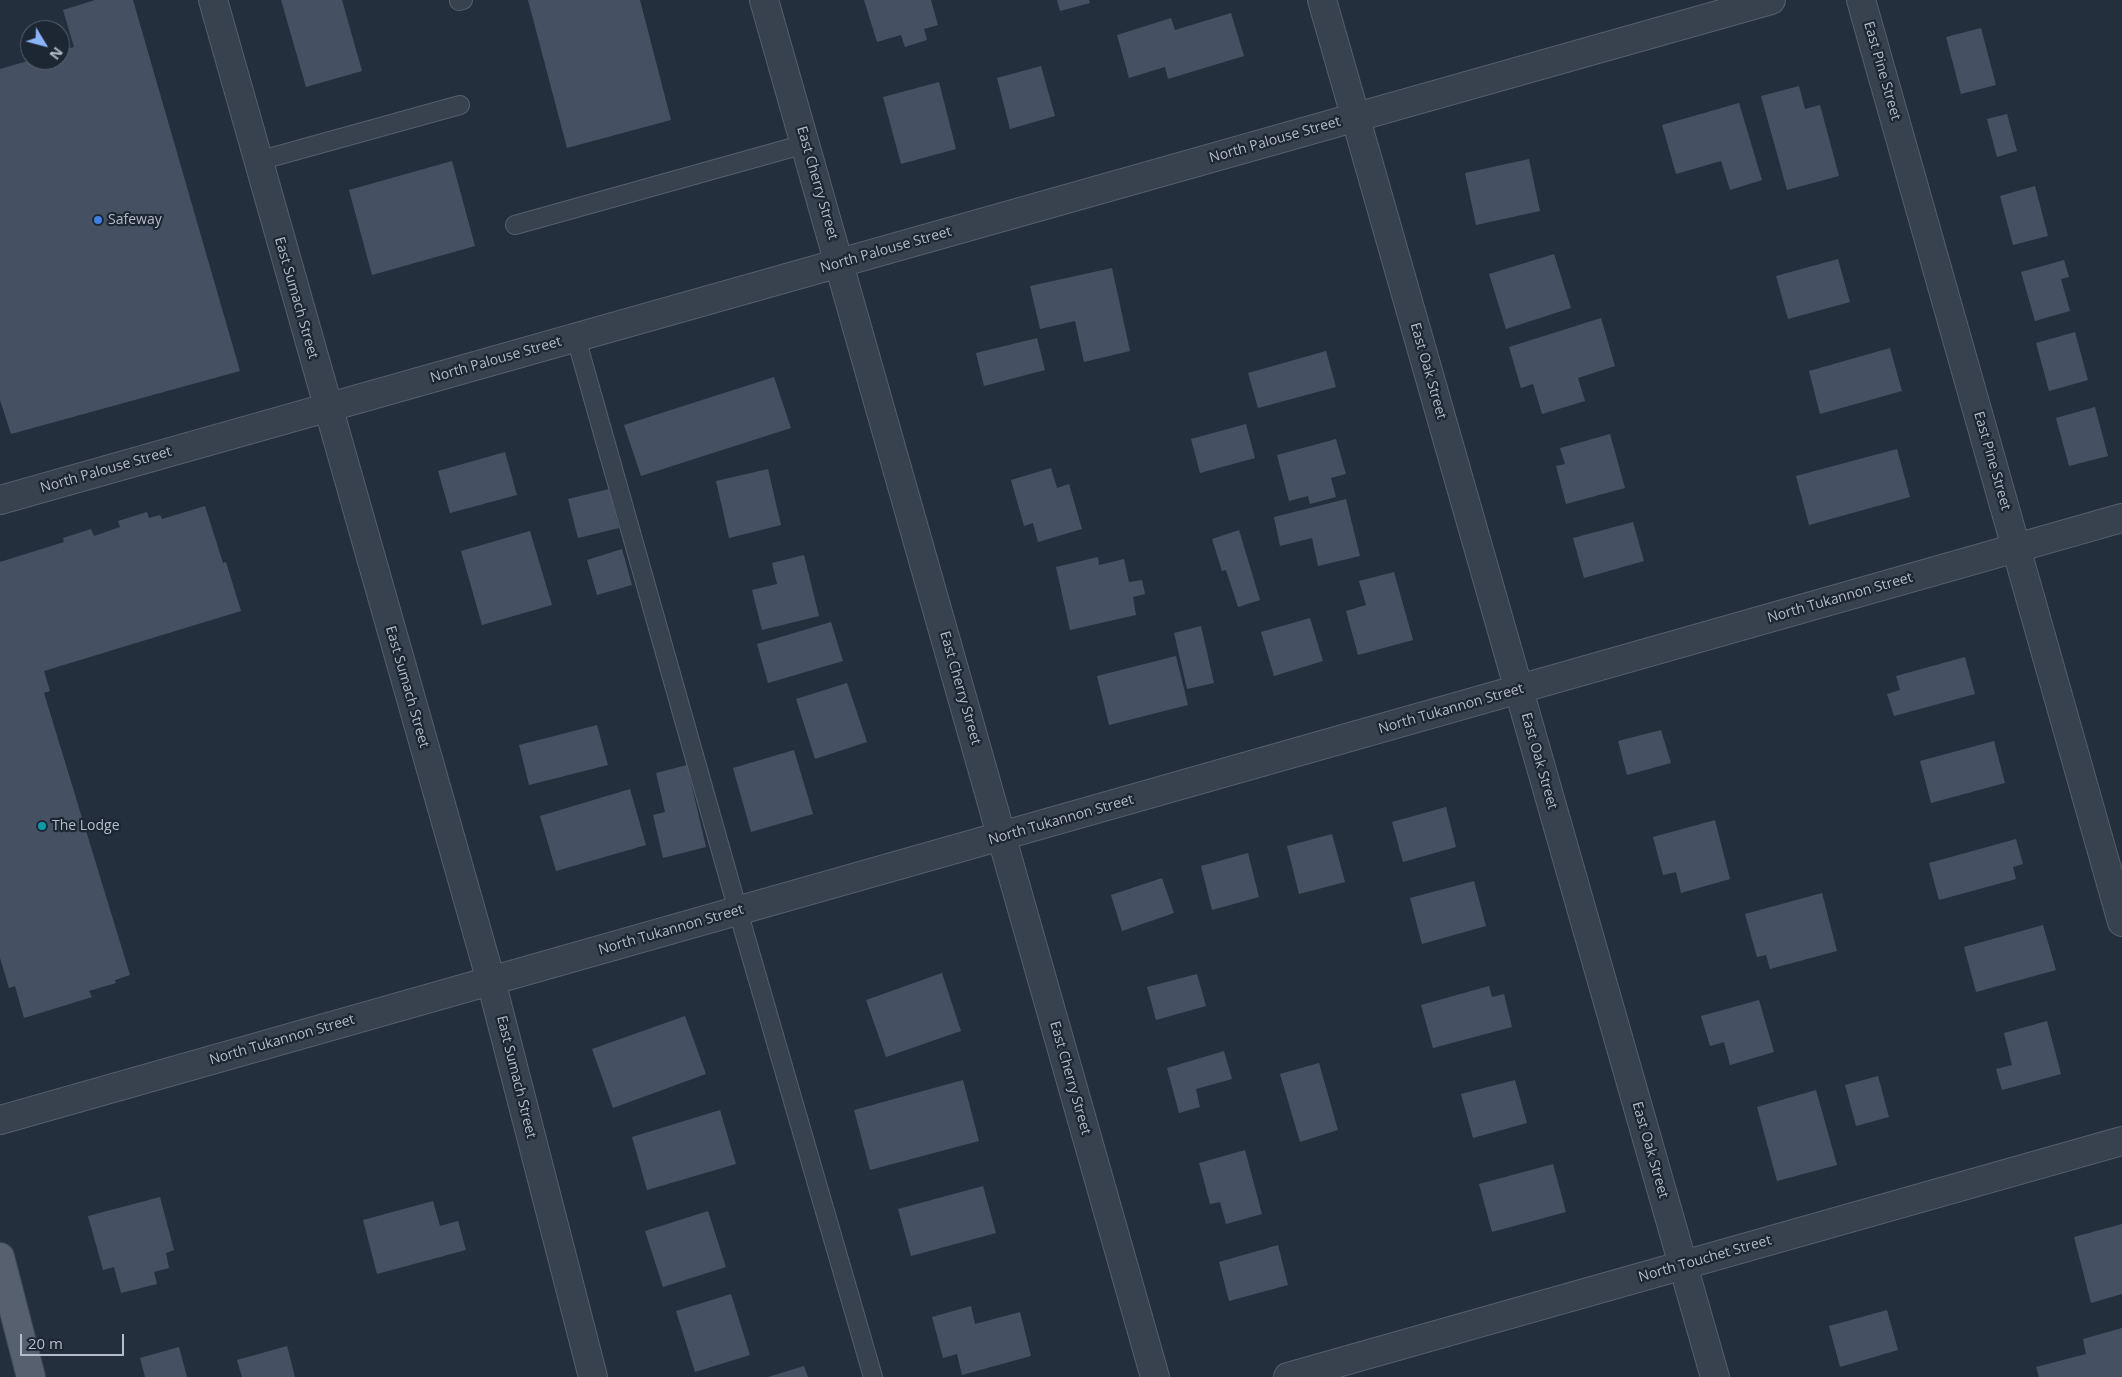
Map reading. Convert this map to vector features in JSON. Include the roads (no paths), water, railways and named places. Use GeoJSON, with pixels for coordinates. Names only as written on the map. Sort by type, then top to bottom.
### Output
{"type":"FeatureCollection","features":[{"type":"Feature","properties":{"kind":"main road"},"geometry":{"type":"LineString","coordinates":[[0,1256],[31,1377]]}},
{"type":"Feature","properties":{"kind":"street","name":"East Sumach Street"},"geometry":{"type":"LineString","coordinates":[[213,0],[491,981],[593,1377]]}},
{"type":"Feature","properties":{"kind":"street","name":"East Cherry Street"},"geometry":{"type":"LineString","coordinates":[[764,0],[1155,1377]]}},
{"type":"Feature","properties":{"kind":"street","name":"East Oak Street"},"geometry":{"type":"LineString","coordinates":[[1322,0],[1715,1377]]}},
{"type":"Feature","properties":{"kind":"street","name":"North Palouse Street"},"geometry":{"type":"LineString","coordinates":[[0,500],[1771,0]]}},
{"type":"Feature","properties":{"kind":"street","name":"East Pine Street"},"geometry":{"type":"LineString","coordinates":[[1861,0],[2122,922]]}},
{"type":"Feature","properties":{"kind":"street","name":"North Tukannon Street"},"geometry":{"type":"LineString","coordinates":[[0,1120],[2122,518]]}},
{"type":"Feature","properties":{"kind":"street","name":"North Touchet Street"},"geometry":{"type":"LineString","coordinates":[[1288,1377],[2122,1141]]}},
{"type":"Feature","properties":{"kind":"lane"},"geometry":{"type":"LineString","coordinates":[[258,161],[460,105]]}},
{"type":"Feature","properties":{"kind":"lane"},"geometry":{"type":"LineString","coordinates":[[515,225],[805,144]]}},
{"type":"Feature","properties":{"kind":"lane"},"geometry":{"type":"LineString","coordinates":[[576,338],[738,911],[873,1377]]}},
{"type":"Feature","properties":{"kind":"place","name":"Safeway"},"geometry":{"type":"Point","coordinates":[98,220]}},
{"type":"Feature","properties":{"kind":"place","name":"The Lodge"},"geometry":{"type":"Point","coordinates":[42,826]}}]}
